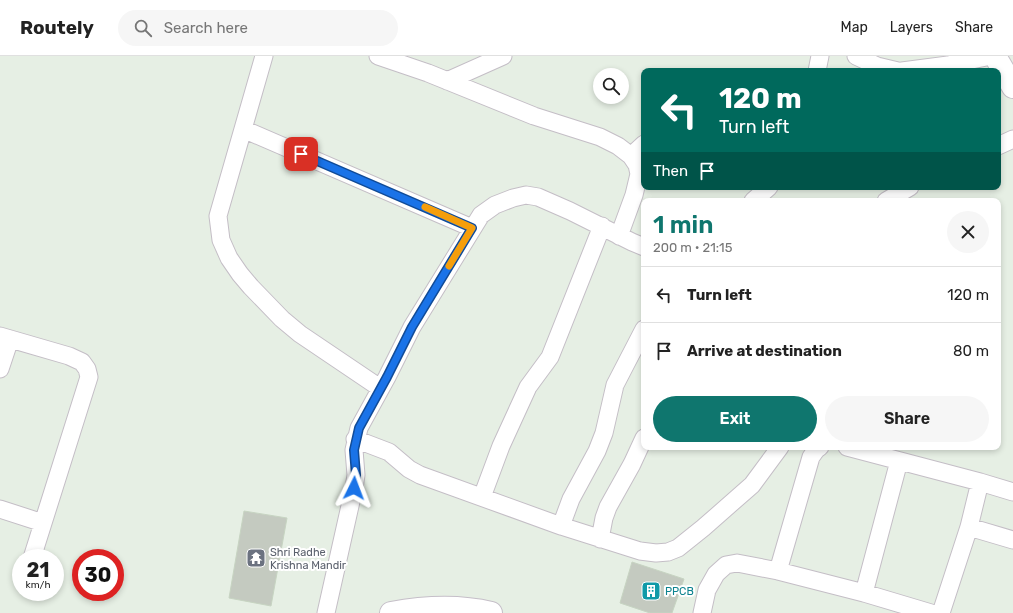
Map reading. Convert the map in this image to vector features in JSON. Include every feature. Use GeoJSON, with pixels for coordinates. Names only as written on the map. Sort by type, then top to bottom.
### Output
{"type":"FeatureCollection","features":[{"type":"Feature","properties":{"kind":"street"},"geometry":{"type":"LineString","coordinates":[[264,56],[218,216],[221,240],[229,258],[240,274],[282,319],[300,334],[380,388]]}},
{"type":"Feature","properties":{"kind":"street"},"geometry":{"type":"LineString","coordinates":[[378,56],[447,80],[467,90],[534,116],[600,137],[618,146],[631,156],[637,164],[639,174],[634,195],[619,236]]}},
{"type":"Feature","properties":{"kind":"street"},"geometry":{"type":"LineString","coordinates":[[447,80],[504,56]]}},
{"type":"Feature","properties":{"kind":"street"},"geometry":{"type":"LineString","coordinates":[[818,68],[820,56]]}},
{"type":"Feature","properties":{"kind":"street"},"geometry":{"type":"LineString","coordinates":[[856,56],[877,66],[885,68]]}},
{"type":"Feature","properties":{"kind":"street"},"geometry":{"type":"LineString","coordinates":[[925,68],[991,56]]}},
{"type":"Feature","properties":{"kind":"street"},"geometry":{"type":"LineString","coordinates":[[994,56],[1013,86]]}},
{"type":"Feature","properties":{"kind":"street"},"geometry":{"type":"LineString","coordinates":[[243,129],[472,228]]}},
{"type":"Feature","properties":{"kind":"street"},"geometry":{"type":"LineString","coordinates":[[1001,145],[1013,140]]}},
{"type":"Feature","properties":{"kind":"street"},"geometry":{"type":"LineString","coordinates":[[631,156],[641,147]]}},
{"type":"Feature","properties":{"kind":"street"},"geometry":{"type":"LineString","coordinates":[[756,198],[765,190]]}},
{"type":"Feature","properties":{"kind":"street"},"geometry":{"type":"LineString","coordinates":[[891,198],[905,190]]}},
{"type":"Feature","properties":{"kind":"street"},"geometry":{"type":"LineString","coordinates":[[326,613],[354,488],[356,475],[354,450],[355,440],[359,428],[412,327],[481,215],[495,205],[513,198],[526,195],[538,197],[641,246]]}},
{"type":"Feature","properties":{"kind":"street"},"geometry":{"type":"LineString","coordinates":[[482,497],[501,446],[528,387],[550,357],[602,226]]}},
{"type":"Feature","properties":{"kind":"street"},"geometry":{"type":"LineString","coordinates":[[561,526],[571,499],[600,445],[615,385],[641,335]]}},
{"type":"Feature","properties":{"kind":"street"},"geometry":{"type":"LineString","coordinates":[[0,369],[5,337],[69,356],[82,362],[87,369],[89,377],[35,549]]}},
{"type":"Feature","properties":{"kind":"street"},"geometry":{"type":"LineString","coordinates":[[355,440],[389,452],[409,469],[420,475],[600,539],[640,552],[656,553],[668,552],[678,548],[703,528],[752,485],[778,450]]}},
{"type":"Feature","properties":{"kind":"street"},"geometry":{"type":"LineString","coordinates":[[600,539],[604,518],[608,507],[641,444]]}},
{"type":"Feature","properties":{"kind":"street"},"geometry":{"type":"LineString","coordinates":[[778,571],[811,457],[816,450]]}},
{"type":"Feature","properties":{"kind":"street"},"geometry":{"type":"LineString","coordinates":[[858,450],[1013,492]]}},
{"type":"Feature","properties":{"kind":"street"},"geometry":{"type":"LineString","coordinates":[[864,593],[899,461]]}},
{"type":"Feature","properties":{"kind":"street"},"geometry":{"type":"LineString","coordinates":[[941,613],[969,527],[980,482]]}},
{"type":"Feature","properties":{"kind":"street"},"geometry":{"type":"LineString","coordinates":[[0,510],[43,523]]}},
{"type":"Feature","properties":{"kind":"street"},"geometry":{"type":"LineString","coordinates":[[969,527],[1013,540]]}},
{"type":"Feature","properties":{"kind":"street"},"geometry":{"type":"LineString","coordinates":[[702,613],[707,590],[716,574],[726,565],[737,562],[864,593],[931,613]]}},
{"type":"Feature","properties":{"kind":"street"},"geometry":{"type":"LineString","coordinates":[[391,613],[433,607],[471,608],[491,613]]}},
{"type":"Feature","properties":{"kind":"building"},"geometry":{"type":"Polygon","coordinates":[[[244,511],[287,518],[271,606],[229,598],[244,511]]]}},
{"type":"Feature","properties":{"kind":"building","name":"PPCB"},"geometry":{"type":"Polygon","coordinates":[[[632,562],[684,579],[672,613],[650,613],[620,603],[632,562]]]}},
{"type":"Feature","properties":{"kind":"slow traffic"},"geometry":{"type":"LineString","coordinates":[[425,207],[472,228],[449,266]]}},
{"type":"Feature","properties":{"kind":"place","name":"Shri Radhe Krishna Mandir"},"geometry":{"type":"Point","coordinates":[256,558]}},
{"type":"Feature","properties":{"kind":"place","name":"PPCB"},"geometry":{"type":"Point","coordinates":[651,591]}},
{"type":"Feature","properties":{"kind":"route"},"geometry":{"type":"LineString","coordinates":[[301,154],[472,228],[412,327],[359,428],[355,440],[354,450],[356,475],[354,488]]}}]}
